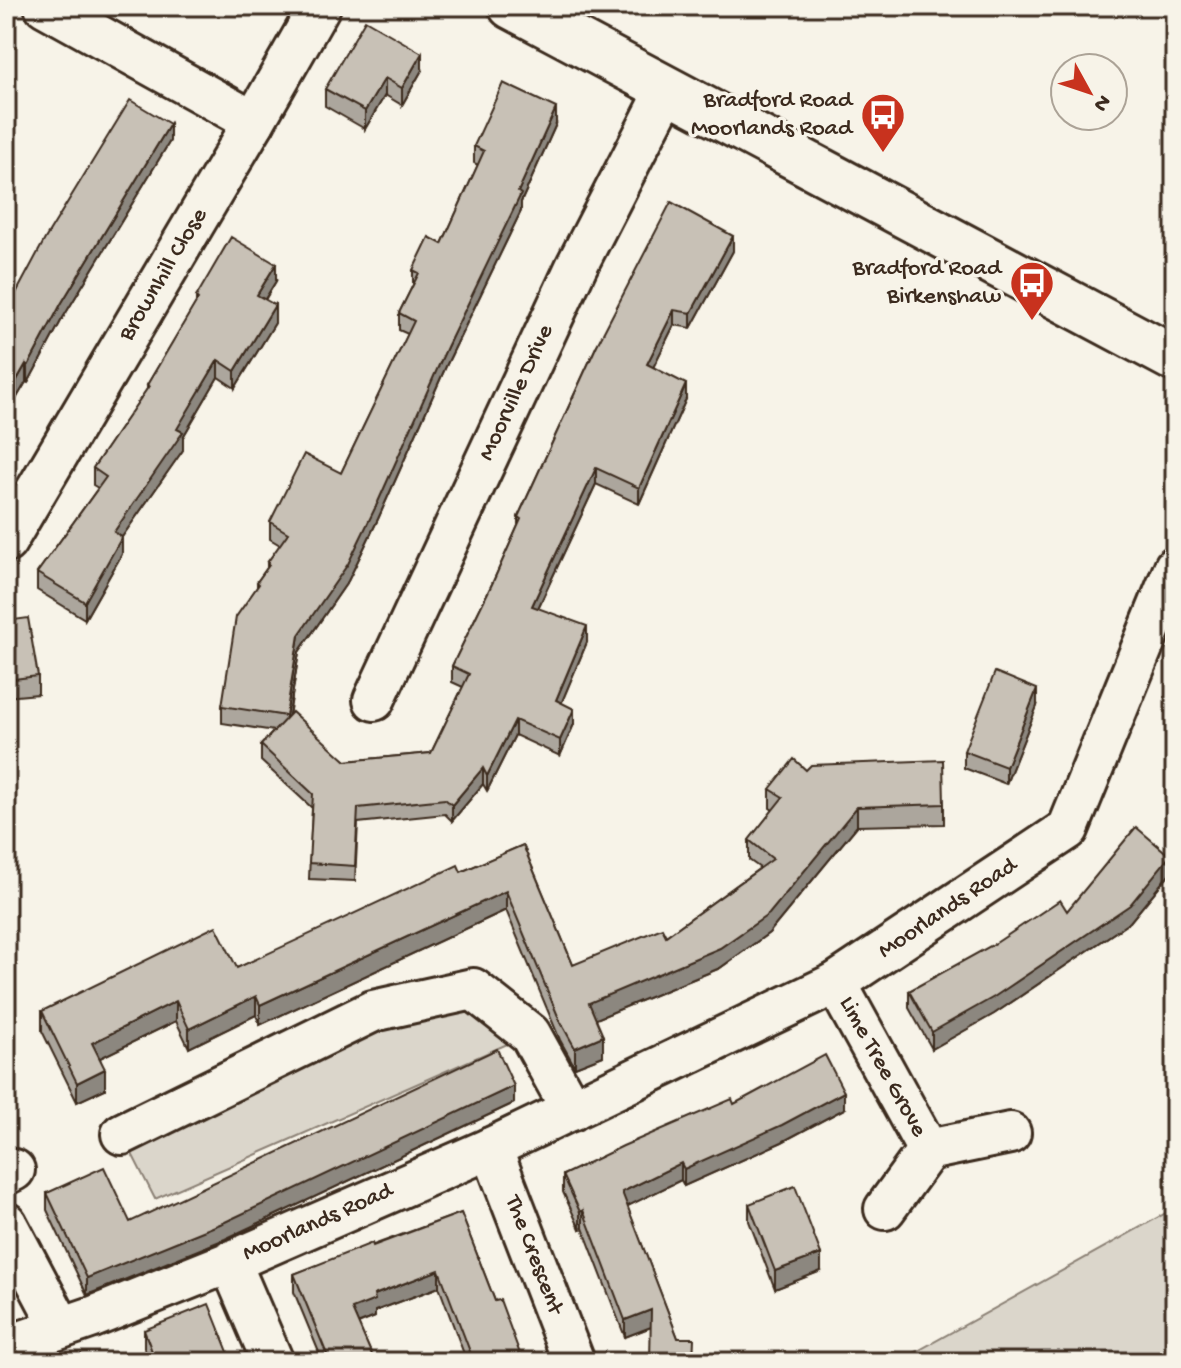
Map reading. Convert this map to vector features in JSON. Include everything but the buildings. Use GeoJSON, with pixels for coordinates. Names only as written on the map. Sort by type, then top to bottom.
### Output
{"type":"FeatureCollection","features":[{"type":"Feature","properties":{"kind":"main road"},"geometry":{"type":"LineString","coordinates":[[511,6],[1175,359]]}},
{"type":"Feature","properties":{"kind":"street"},"geometry":{"type":"LineString","coordinates":[[45,6],[254,122]]}},
{"type":"Feature","properties":{"kind":"street","name":"Brownhill Close"},"geometry":{"type":"LineString","coordinates":[[6,542],[320,6]]}},
{"type":"Feature","properties":{"kind":"street","name":"Moorville Drive"},"geometry":{"type":"LineString","coordinates":[[374,700],[577,265],[667,90]]}},
{"type":"Feature","properties":{"kind":"street","name":"Moorlands Road"},"geometry":{"type":"LineString","coordinates":[[6,1347],[93,1317],[230,1262],[491,1148],[836,983],[1068,829],[1175,567]]}},
{"type":"Feature","properties":{"kind":"street","name":"Lime Tree Grove"},"geometry":{"type":"LineString","coordinates":[[836,983],[928,1150]]}},
{"type":"Feature","properties":{"kind":"street"},"geometry":{"type":"LineString","coordinates":[[122,1134],[373,1011],[473,989],[530,1034],[572,1110]]}},
{"type":"Feature","properties":{"kind":"street","name":"Lime Tree Grove"},"geometry":{"type":"LineString","coordinates":[[885,1209],[928,1150],[1010,1133]]}},
{"type":"Feature","properties":{"kind":"street","name":"The Crescent"},"geometry":{"type":"LineString","coordinates":[[491,1148],[574,1362]]}},
{"type":"Feature","properties":{"kind":"street"},"geometry":{"type":"LineString","coordinates":[[6,1223],[61,1327]]}},
{"type":"Feature","properties":{"kind":"street"},"geometry":{"type":"LineString","coordinates":[[230,1262],[273,1362]]}},
{"type":"Feature","properties":{"kind":"shaded area"},"geometry":{"type":"Polygon","coordinates":[[[473,989],[530,1034],[155,1199],[122,1134],[473,989]]]}},
{"type":"Feature","properties":{"kind":"shaded area"},"geometry":{"type":"Polygon","coordinates":[[[1175,1208],[1175,1362],[898,1362],[1175,1208]]]}},
{"type":"Feature","properties":{"kind":"place","name":"Bradford Road Moorlands Road"},"geometry":{"type":"Point","coordinates":[883,154]}},
{"type":"Feature","properties":{"kind":"place","name":"Bradford Road Birkenshaw"},"geometry":{"type":"Point","coordinates":[1032,322]}}]}
